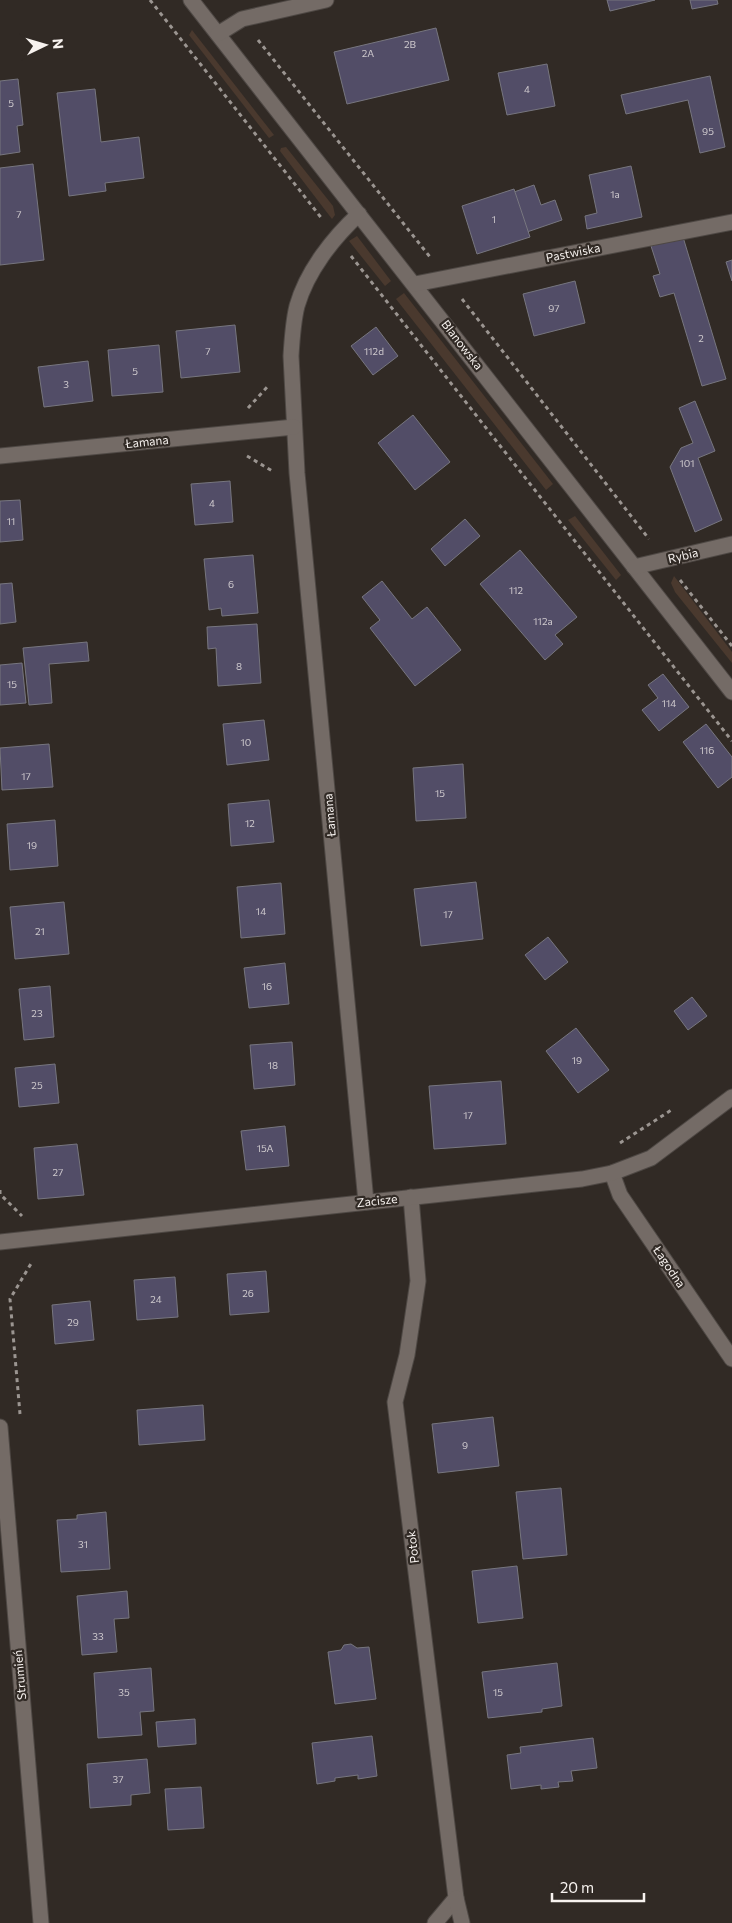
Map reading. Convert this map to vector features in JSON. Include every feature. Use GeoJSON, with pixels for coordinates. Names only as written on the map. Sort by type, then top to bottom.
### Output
{"type":"FeatureCollection","features":[{"type":"Feature","properties":{"kind":"street","name":"Blanowska"},"geometry":{"type":"LineString","coordinates":[[191,0],[415,284],[732,692]]}},
{"type":"Feature","properties":{"kind":"street"},"geometry":{"type":"LineString","coordinates":[[218,34],[242,19],[326,0]]}},
{"type":"Feature","properties":{"kind":"street","name":"Łamana"},"geometry":{"type":"LineString","coordinates":[[359,214],[336,237],[303,290],[297,306],[291,356],[294,427],[366,1202]]}},
{"type":"Feature","properties":{"kind":"street","name":"Pastwiska"},"geometry":{"type":"LineString","coordinates":[[415,284],[732,222]]}},
{"type":"Feature","properties":{"kind":"street","name":"Łamana"},"geometry":{"type":"LineString","coordinates":[[0,456],[294,427]]}},
{"type":"Feature","properties":{"kind":"street","name":"Rybia"},"geometry":{"type":"LineString","coordinates":[[634,567],[732,544]]}},
{"type":"Feature","properties":{"kind":"street","name":"Zacisze"},"geometry":{"type":"LineString","coordinates":[[0,1242],[582,1179],[612,1173],[651,1158],[732,1097]]}},
{"type":"Feature","properties":{"kind":"street","name":"Łagodna"},"geometry":{"type":"LineString","coordinates":[[612,1173],[620,1195],[732,1359]]}},
{"type":"Feature","properties":{"kind":"street","name":"Potok"},"geometry":{"type":"LineString","coordinates":[[411,1197],[418,1281],[407,1355],[395,1402],[456,1898],[462,1923]]}},
{"type":"Feature","properties":{"kind":"street","name":"Strumień"},"geometry":{"type":"LineString","coordinates":[[0,1427],[41,1923]]}},
{"type":"Feature","properties":{"kind":"street"},"geometry":{"type":"LineString","coordinates":[[435,1923],[456,1898]]}},
{"type":"Feature","properties":{"kind":"path"},"geometry":{"type":"LineString","coordinates":[[150,0],[732,742]]}},
{"type":"Feature","properties":{"kind":"path"},"geometry":{"type":"LineString","coordinates":[[242,19],[732,646]]}},
{"type":"Feature","properties":{"kind":"path"},"geometry":{"type":"LineString","coordinates":[[244,454],[278,475]]}},
{"type":"Feature","properties":{"kind":"path"},"geometry":{"type":"LineString","coordinates":[[615,1146],[678,1106]]}},
{"type":"Feature","properties":{"kind":"path"},"geometry":{"type":"LineString","coordinates":[[0,1190],[0,1194],[21,1216]]}},
{"type":"Feature","properties":{"kind":"shaded area"},"geometry":{"type":"Polygon","coordinates":[[[192,30],[274,135],[269,138],[189,35],[192,30]]]}},
{"type":"Feature","properties":{"kind":"shaded area"},"geometry":{"type":"Polygon","coordinates":[[[286,147],[333,206],[335,215],[332,219],[280,151],[281,148],[286,147]]]}},
{"type":"Feature","properties":{"kind":"shaded area"},"geometry":{"type":"Polygon","coordinates":[[[357,236],[391,281],[385,286],[349,241],[357,236]]]}},
{"type":"Feature","properties":{"kind":"shaded area"},"geometry":{"type":"Polygon","coordinates":[[[404,293],[553,484],[546,490],[396,299],[404,293]]]}},
{"type":"Feature","properties":{"kind":"shaded area"},"geometry":{"type":"Polygon","coordinates":[[[575,516],[621,575],[616,580],[568,520],[575,516]]]}},
{"type":"Feature","properties":{"kind":"shaded area"},"geometry":{"type":"Polygon","coordinates":[[[674,576],[732,652],[732,663],[675,592],[671,583],[674,576]]]}},
{"type":"Feature","properties":{"kind":"building"},"geometry":{"type":"Polygon","coordinates":[[[607,0],[655,0],[610,11],[607,0]]]}},
{"type":"Feature","properties":{"kind":"building"},"geometry":{"type":"Polygon","coordinates":[[[690,0],[717,0],[718,4],[692,9],[690,0]]]}},
{"type":"Feature","properties":{"kind":"building"},"geometry":{"type":"Polygon","coordinates":[[[436,28],[449,80],[347,104],[334,52],[436,28]]]}},
{"type":"Feature","properties":{"kind":"building"},"geometry":{"type":"Polygon","coordinates":[[[547,64],[555,106],[507,115],[498,73],[547,64]]]}},
{"type":"Feature","properties":{"kind":"building"},"geometry":{"type":"Polygon","coordinates":[[[710,76],[725,147],[700,153],[688,100],[626,114],[621,95],[710,76]]]}},
{"type":"Feature","properties":{"kind":"building"},"geometry":{"type":"Polygon","coordinates":[[[18,79],[23,125],[17,126],[20,152],[0,155],[0,81],[18,79]]]}},
{"type":"Feature","properties":{"kind":"building"},"geometry":{"type":"Polygon","coordinates":[[[95,89],[101,142],[139,137],[144,178],[105,183],[106,191],[69,196],[57,93],[95,89]]]}},
{"type":"Feature","properties":{"kind":"building"},"geometry":{"type":"Polygon","coordinates":[[[33,164],[44,260],[0,265],[0,168],[33,164]]]}},
{"type":"Feature","properties":{"kind":"building"},"geometry":{"type":"Polygon","coordinates":[[[631,166],[642,217],[587,229],[585,216],[597,213],[589,175],[631,166]]]}},
{"type":"Feature","properties":{"kind":"building"},"geometry":{"type":"Polygon","coordinates":[[[534,185],[541,205],[555,200],[562,220],[527,232],[514,192],[534,185]]]}},
{"type":"Feature","properties":{"kind":"building"},"geometry":{"type":"Polygon","coordinates":[[[514,189],[530,237],[477,254],[462,206],[514,189]]]}},
{"type":"Feature","properties":{"kind":"building"},"geometry":{"type":"Polygon","coordinates":[[[683,237],[726,379],[702,386],[674,293],[660,297],[653,276],[660,274],[651,246],[683,237]]]}},
{"type":"Feature","properties":{"kind":"building"},"geometry":{"type":"Polygon","coordinates":[[[732,260],[732,281],[726,262],[732,260]]]}},
{"type":"Feature","properties":{"kind":"building"},"geometry":{"type":"Polygon","coordinates":[[[575,281],[585,323],[534,336],[523,294],[575,281]]]}},
{"type":"Feature","properties":{"kind":"building"},"geometry":{"type":"Polygon","coordinates":[[[235,325],[240,372],[181,378],[176,331],[235,325]]]}},
{"type":"Feature","properties":{"kind":"building"},"geometry":{"type":"Polygon","coordinates":[[[376,327],[398,356],[373,375],[351,346],[376,327]]]}},
{"type":"Feature","properties":{"kind":"building"},"geometry":{"type":"Polygon","coordinates":[[[159,345],[163,392],[112,396],[108,350],[159,345]]]}},
{"type":"Feature","properties":{"kind":"building"},"geometry":{"type":"Polygon","coordinates":[[[88,361],[93,401],[44,407],[38,367],[88,361]]]}},
{"type":"Feature","properties":{"kind":"building"},"geometry":{"type":"Polygon","coordinates":[[[695,401],[715,451],[698,458],[722,520],[695,532],[670,467],[681,448],[693,443],[679,408],[695,401]]]}},
{"type":"Feature","properties":{"kind":"building"},"geometry":{"type":"Polygon","coordinates":[[[413,415],[450,462],[415,490],[378,443],[413,415]]]}},
{"type":"Feature","properties":{"kind":"building"},"geometry":{"type":"Polygon","coordinates":[[[230,481],[233,522],[195,525],[191,484],[230,481]]]}},
{"type":"Feature","properties":{"kind":"building"},"geometry":{"type":"Polygon","coordinates":[[[20,500],[23,540],[0,542],[0,501],[20,500]]]}},
{"type":"Feature","properties":{"kind":"building"},"geometry":{"type":"Polygon","coordinates":[[[465,519],[480,536],[445,566],[431,549],[465,519]]]}},
{"type":"Feature","properties":{"kind":"building"},"geometry":{"type":"Polygon","coordinates":[[[520,550],[577,617],[555,635],[563,644],[545,660],[480,584],[520,550]]]}},
{"type":"Feature","properties":{"kind":"building"},"geometry":{"type":"Polygon","coordinates":[[[253,555],[258,613],[222,616],[221,608],[209,610],[204,559],[253,555]]]}},
{"type":"Feature","properties":{"kind":"building"},"geometry":{"type":"Polygon","coordinates":[[[382,581],[412,619],[427,607],[461,650],[415,686],[370,628],[380,620],[362,597],[382,581]]]}},
{"type":"Feature","properties":{"kind":"building"},"geometry":{"type":"Polygon","coordinates":[[[12,583],[16,622],[0,624],[0,584],[12,583]]]}},
{"type":"Feature","properties":{"kind":"building"},"geometry":{"type":"Polygon","coordinates":[[[257,624],[261,683],[218,686],[216,648],[208,649],[207,627],[257,624]]]}},
{"type":"Feature","properties":{"kind":"building"},"geometry":{"type":"Polygon","coordinates":[[[87,642],[89,661],[49,664],[52,703],[29,705],[23,648],[87,642]]]}},
{"type":"Feature","properties":{"kind":"building"},"geometry":{"type":"Polygon","coordinates":[[[22,663],[26,703],[0,705],[0,665],[22,663]]]}},
{"type":"Feature","properties":{"kind":"building"},"geometry":{"type":"Polygon","coordinates":[[[663,674],[689,707],[659,731],[642,710],[658,698],[648,685],[663,674]]]}},
{"type":"Feature","properties":{"kind":"building"},"geometry":{"type":"Polygon","coordinates":[[[264,720],[269,760],[227,765],[223,724],[264,720]]]}},
{"type":"Feature","properties":{"kind":"building"},"geometry":{"type":"Polygon","coordinates":[[[706,724],[732,757],[732,777],[718,788],[683,742],[706,724]]]}},
{"type":"Feature","properties":{"kind":"building"},"geometry":{"type":"Polygon","coordinates":[[[49,744],[53,787],[2,790],[0,748],[49,744]]]}},
{"type":"Feature","properties":{"kind":"building"},"geometry":{"type":"Polygon","coordinates":[[[463,764],[466,818],[416,821],[413,768],[463,764]]]}},
{"type":"Feature","properties":{"kind":"building"},"geometry":{"type":"Polygon","coordinates":[[[269,800],[274,842],[231,846],[228,804],[269,800]]]}},
{"type":"Feature","properties":{"kind":"building"},"geometry":{"type":"Polygon","coordinates":[[[55,820],[58,866],[10,870],[7,824],[55,820]]]}},
{"type":"Feature","properties":{"kind":"building"},"geometry":{"type":"Polygon","coordinates":[[[476,882],[483,939],[421,946],[414,889],[476,882]]]}},
{"type":"Feature","properties":{"kind":"building"},"geometry":{"type":"Polygon","coordinates":[[[281,883],[285,934],[241,938],[237,887],[281,883]]]}},
{"type":"Feature","properties":{"kind":"building"},"geometry":{"type":"Polygon","coordinates":[[[64,902],[69,954],[15,959],[10,907],[64,902]]]}},
{"type":"Feature","properties":{"kind":"building"},"geometry":{"type":"Polygon","coordinates":[[[548,937],[568,962],[545,980],[525,955],[548,937]]]}},
{"type":"Feature","properties":{"kind":"building"},"geometry":{"type":"Polygon","coordinates":[[[285,963],[289,1004],[249,1008],[244,968],[285,963]]]}},
{"type":"Feature","properties":{"kind":"building"},"geometry":{"type":"Polygon","coordinates":[[[50,986],[54,1037],[24,1040],[19,989],[50,986]]]}},
{"type":"Feature","properties":{"kind":"building"},"geometry":{"type":"Polygon","coordinates":[[[692,997],[707,1016],[688,1030],[674,1011],[692,997]]]}},
{"type":"Feature","properties":{"kind":"building"},"geometry":{"type":"Polygon","coordinates":[[[576,1028],[609,1070],[578,1093],[546,1051],[576,1028]]]}},
{"type":"Feature","properties":{"kind":"building"},"geometry":{"type":"Polygon","coordinates":[[[292,1042],[295,1085],[254,1089],[250,1045],[292,1042]]]}},
{"type":"Feature","properties":{"kind":"building"},"geometry":{"type":"Polygon","coordinates":[[[55,1064],[59,1103],[19,1107],[15,1068],[55,1064]]]}},
{"type":"Feature","properties":{"kind":"building"},"geometry":{"type":"Polygon","coordinates":[[[501,1081],[506,1144],[434,1149],[429,1086],[501,1081]]]}},
{"type":"Feature","properties":{"kind":"building"},"geometry":{"type":"Polygon","coordinates":[[[285,1126],[289,1166],[246,1170],[241,1131],[285,1126]]]}},
{"type":"Feature","properties":{"kind":"building"},"geometry":{"type":"Polygon","coordinates":[[[77,1144],[84,1195],[38,1199],[34,1148],[77,1144]]]}},
{"type":"Feature","properties":{"kind":"building"},"geometry":{"type":"Polygon","coordinates":[[[266,1271],[269,1312],[230,1315],[227,1274],[266,1271]]]}},
{"type":"Feature","properties":{"kind":"building"},"geometry":{"type":"Polygon","coordinates":[[[175,1277],[178,1317],[137,1320],[134,1280],[175,1277]]]}},
{"type":"Feature","properties":{"kind":"building"},"geometry":{"type":"Polygon","coordinates":[[[90,1301],[94,1340],[55,1344],[52,1305],[90,1301]]]}},
{"type":"Feature","properties":{"kind":"building"},"geometry":{"type":"Polygon","coordinates":[[[203,1405],[205,1440],[139,1445],[137,1410],[203,1405]]]}},
{"type":"Feature","properties":{"kind":"building"},"geometry":{"type":"Polygon","coordinates":[[[493,1417],[499,1466],[438,1473],[432,1424],[493,1417]]]}},
{"type":"Feature","properties":{"kind":"building"},"geometry":{"type":"Polygon","coordinates":[[[561,1488],[567,1555],[523,1559],[516,1492],[561,1488]]]}},
{"type":"Feature","properties":{"kind":"building"},"geometry":{"type":"Polygon","coordinates":[[[106,1512],[110,1569],[61,1572],[57,1520],[77,1519],[77,1515],[106,1512]]]}},
{"type":"Feature","properties":{"kind":"building"},"geometry":{"type":"Polygon","coordinates":[[[517,1566],[523,1618],[478,1623],[472,1571],[517,1566]]]}},
{"type":"Feature","properties":{"kind":"building"},"geometry":{"type":"Polygon","coordinates":[[[127,1591],[129,1618],[114,1619],[117,1652],[82,1655],[77,1596],[127,1591]]]}},
{"type":"Feature","properties":{"kind":"building"},"geometry":{"type":"Polygon","coordinates":[[[351,1644],[357,1648],[369,1647],[376,1699],[335,1704],[328,1652],[341,1650],[344,1645],[351,1644]]]}},
{"type":"Feature","properties":{"kind":"building"},"geometry":{"type":"Polygon","coordinates":[[[557,1663],[562,1706],[542,1709],[542,1712],[488,1718],[482,1672],[557,1663]]]}},
{"type":"Feature","properties":{"kind":"building"},"geometry":{"type":"Polygon","coordinates":[[[151,1668],[154,1711],[140,1712],[142,1735],[98,1738],[94,1673],[151,1668]]]}},
{"type":"Feature","properties":{"kind":"building"},"geometry":{"type":"Polygon","coordinates":[[[195,1719],[196,1744],[158,1747],[156,1722],[195,1719]]]}},
{"type":"Feature","properties":{"kind":"building"},"geometry":{"type":"Polygon","coordinates":[[[372,1736],[377,1776],[358,1779],[358,1775],[335,1778],[335,1781],[317,1784],[312,1743],[372,1736]]]}},
{"type":"Feature","properties":{"kind":"building"},"geometry":{"type":"Polygon","coordinates":[[[593,1738],[597,1768],[571,1771],[573,1781],[558,1782],[559,1787],[541,1789],[541,1785],[511,1789],[507,1755],[521,1753],[520,1747],[593,1738]]]}},
{"type":"Feature","properties":{"kind":"building"},"geometry":{"type":"Polygon","coordinates":[[[147,1759],[150,1793],[131,1795],[131,1805],[90,1808],[87,1764],[147,1759]]]}},
{"type":"Feature","properties":{"kind":"building"},"geometry":{"type":"Polygon","coordinates":[[[201,1787],[204,1828],[168,1830],[165,1789],[201,1787]]]}}]}
